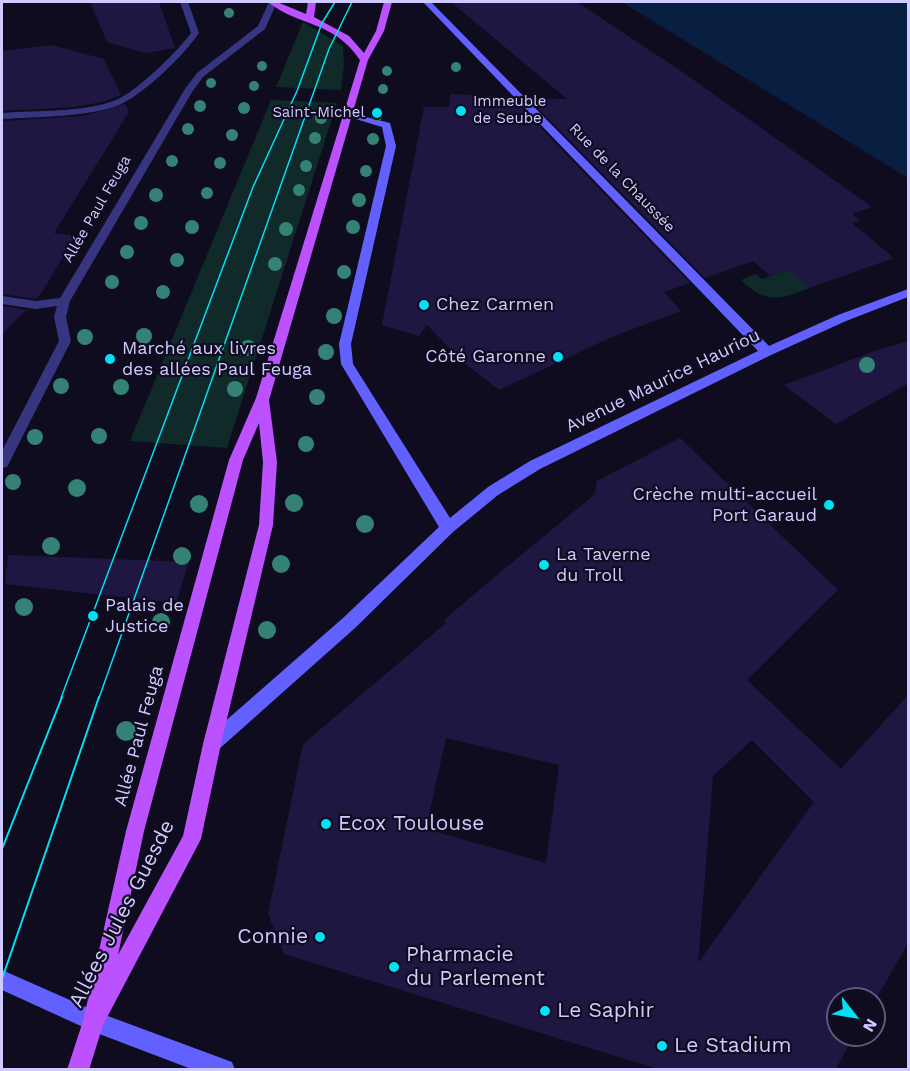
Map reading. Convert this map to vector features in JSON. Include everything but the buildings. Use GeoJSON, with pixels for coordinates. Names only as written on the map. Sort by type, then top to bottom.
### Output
{"type":"FeatureCollection","features":[{"type":"Feature","properties":{"kind":"main road"},"geometry":{"type":"LineString","coordinates":[[272,2],[310,17],[350,41],[364,60]]}},
{"type":"Feature","properties":{"kind":"main road"},"geometry":{"type":"LineString","coordinates":[[310,17],[312,2]]}},
{"type":"Feature","properties":{"kind":"main road","name":"Allée Paul Feuga"},"geometry":{"type":"LineString","coordinates":[[94,1021],[135,831],[236,460],[263,398],[364,60],[380,31],[388,2]]}},
{"type":"Feature","properties":{"kind":"main road","name":"Allée Paul Feuga"},"geometry":{"type":"LineString","coordinates":[[212,744],[266,525],[270,462],[263,398]]}},
{"type":"Feature","properties":{"kind":"main road","name":"Allées Jules Guesde"},"geometry":{"type":"LineString","coordinates":[[78,1070],[94,1021],[192,838],[212,744]]}},
{"type":"Feature","properties":{"kind":"street"},"geometry":{"type":"LineString","coordinates":[[2,116],[106,107],[133,93],[189,44],[195,33],[184,2]]}},
{"type":"Feature","properties":{"kind":"street","name":"Allée Paul Feuga"},"geometry":{"type":"LineString","coordinates":[[2,463],[65,341],[60,317],[64,301],[188,91],[200,75],[262,27],[272,2]]}},
{"type":"Feature","properties":{"kind":"street","name":"Rue de la Chaussée"},"geometry":{"type":"LineString","coordinates":[[427,2],[767,352]]}},
{"type":"Feature","properties":{"kind":"street"},"geometry":{"type":"LineString","coordinates":[[349,114],[387,125],[391,146],[345,344],[347,364],[448,528]]}},
{"type":"Feature","properties":{"kind":"street","name":"Avenue Maurice Hauriou"},"geometry":{"type":"LineString","coordinates":[[212,744],[349,623],[448,528],[493,491],[536,465],[767,352],[842,318],[909,292]]}},
{"type":"Feature","properties":{"kind":"street"},"geometry":{"type":"LineString","coordinates":[[2,300],[36,305],[64,301]]}},
{"type":"Feature","properties":{"kind":"street"},"geometry":{"type":"LineString","coordinates":[[2,980],[94,1021],[224,1070]]}},
{"type":"Feature","properties":{"kind":"green space"},"geometry":{"type":"Polygon","coordinates":[[[303,22],[343,46],[344,64],[341,90],[276,87],[303,22]]]}},
{"type":"Feature","properties":{"kind":"green space"},"geometry":{"type":"Polygon","coordinates":[[[271,100],[337,103],[227,448],[130,441],[271,100]]]}},
{"type":"Feature","properties":{"kind":"green space"},"geometry":{"type":"Polygon","coordinates":[[[789,269],[809,288],[773,298],[758,293],[741,280],[756,274],[762,279],[789,269]]]}},
{"type":"Feature","properties":{"kind":"water"},"geometry":{"type":"Polygon","coordinates":[[[622,2],[908,2],[908,178],[622,2]]]}},
{"type":"Feature","properties":{"kind":"tram line"},"geometry":{"type":"LineString","coordinates":[[61,698],[253,187],[297,91],[322,23],[335,2]]}},
{"type":"Feature","properties":{"kind":"tram line"},"geometry":{"type":"LineString","coordinates":[[99,698],[329,49],[352,2]]}},
{"type":"Feature","properties":{"kind":"tram line"},"geometry":{"type":"LineString","coordinates":[[2,849],[62,697]]}},
{"type":"Feature","properties":{"kind":"tram line"},"geometry":{"type":"LineString","coordinates":[[2,979],[99,697]]}},
{"type":"Feature","properties":{"kind":"place","name":"Immeuble de Seube"},"geometry":{"type":"Point","coordinates":[461,111]}},
{"type":"Feature","properties":{"kind":"place","name":"Saint-Michel"},"geometry":{"type":"Point","coordinates":[377,113]}},
{"type":"Feature","properties":{"kind":"place","name":"Chez Carmen"},"geometry":{"type":"Point","coordinates":[424,305]}},
{"type":"Feature","properties":{"kind":"place","name":"Côté Garonne"},"geometry":{"type":"Point","coordinates":[558,357]}},
{"type":"Feature","properties":{"kind":"place","name":"Marché aux livres des allées Paul Feuga"},"geometry":{"type":"Point","coordinates":[110,359]}},
{"type":"Feature","properties":{"kind":"place","name":"Crèche multi-accueil Port Garaud"},"geometry":{"type":"Point","coordinates":[829,505]}},
{"type":"Feature","properties":{"kind":"place","name":"La Taverne du Troll"},"geometry":{"type":"Point","coordinates":[544,565]}},
{"type":"Feature","properties":{"kind":"place","name":"Palais de Justice"},"geometry":{"type":"Point","coordinates":[93,616]}},
{"type":"Feature","properties":{"kind":"place","name":"Ecox Toulouse"},"geometry":{"type":"Point","coordinates":[326,824]}},
{"type":"Feature","properties":{"kind":"place","name":"Connie"},"geometry":{"type":"Point","coordinates":[320,937]}},
{"type":"Feature","properties":{"kind":"place","name":"Pharmacie du Parlement"},"geometry":{"type":"Point","coordinates":[394,967]}},
{"type":"Feature","properties":{"kind":"place","name":"Le Saphir"},"geometry":{"type":"Point","coordinates":[545,1011]}},
{"type":"Feature","properties":{"kind":"place","name":"Le Stadium"},"geometry":{"type":"Point","coordinates":[662,1046]}}]}
